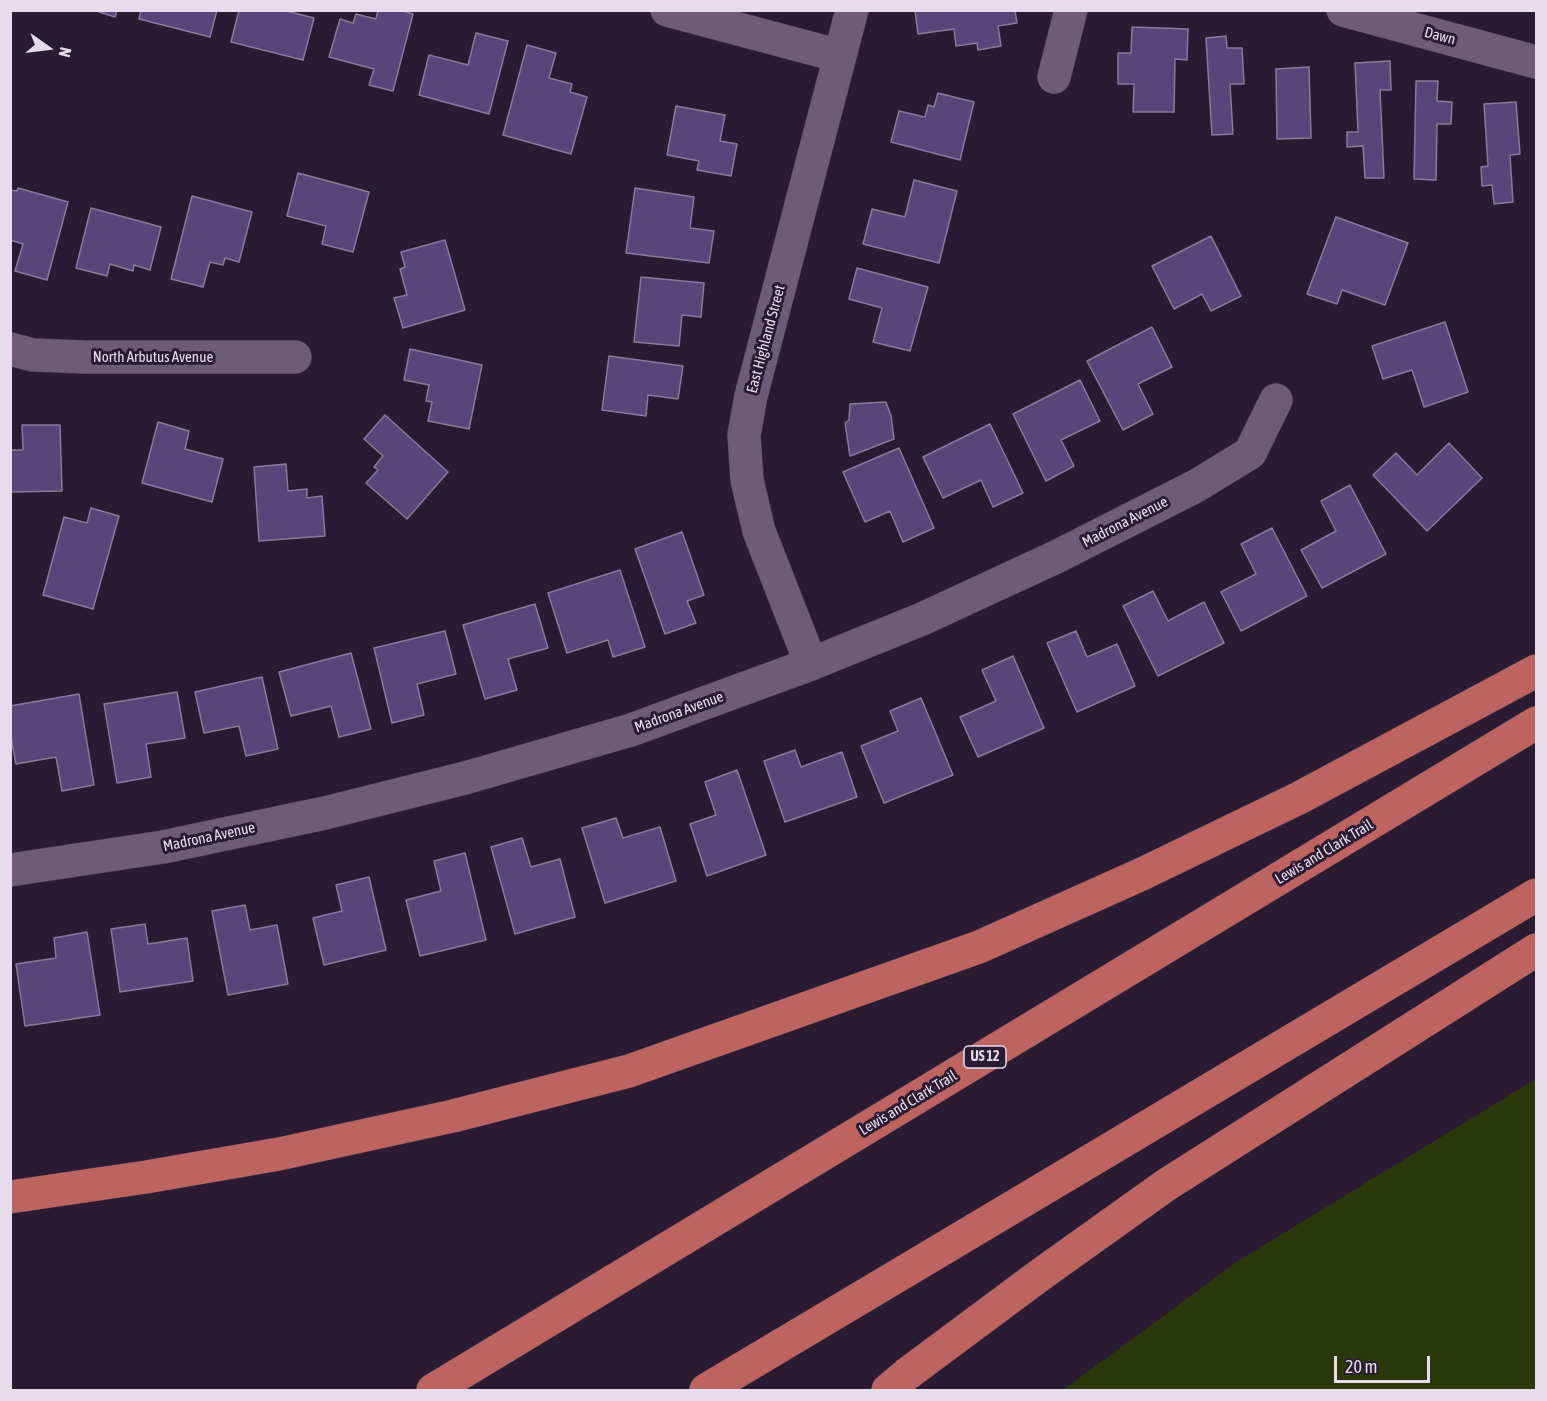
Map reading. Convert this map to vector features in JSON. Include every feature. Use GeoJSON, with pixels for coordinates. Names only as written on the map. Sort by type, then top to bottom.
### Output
{"type":"FeatureCollection","features":[{"type":"Feature","properties":{"kind":"highway"},"geometry":{"type":"LineString","coordinates":[[10,1197],[279,1154],[453,1116],[629,1071],[979,947],[1143,874],[1299,798],[1536,671]]}},
{"type":"Feature","properties":{"kind":"highway","name":"Lewis and Clark Trail"},"geometry":{"type":"LineString","coordinates":[[433,1390],[1536,723]]}},
{"type":"Feature","properties":{"kind":"highway"},"geometry":{"type":"LineString","coordinates":[[706,1390],[1536,895]]}},
{"type":"Feature","properties":{"kind":"highway"},"geometry":{"type":"LineString","coordinates":[[888,1390],[1040,1275],[1166,1185],[1536,950]]}},
{"type":"Feature","properties":{"kind":"street"},"geometry":{"type":"LineString","coordinates":[[667,10],[840,56]]}},
{"type":"Feature","properties":{"kind":"street","name":"East Highland Street"},"geometry":{"type":"LineString","coordinates":[[811,664],[759,531],[747,480],[744,435],[751,396],[852,10]]}},
{"type":"Feature","properties":{"kind":"street"},"geometry":{"type":"LineString","coordinates":[[1054,77],[1071,10]]}},
{"type":"Feature","properties":{"kind":"street","name":"Dawn"},"geometry":{"type":"LineString","coordinates":[[1343,10],[1386,16],[1536,62]]}},
{"type":"Feature","properties":{"kind":"street","name":"North Arbutus Avenue"},"geometry":{"type":"LineString","coordinates":[[10,349],[33,355],[85,357],[295,357]]}},
{"type":"Feature","properties":{"kind":"street","name":"Madrona Avenue"},"geometry":{"type":"LineString","coordinates":[[10,870],[163,847],[326,813],[465,778],[631,730],[811,664],[922,619],[1056,557],[1196,486],[1250,453],[1276,400]]}},
{"type":"Feature","properties":{"kind":"green space"},"geometry":{"type":"Polygon","coordinates":[[[1536,1079],[1536,1390],[1063,1390],[1238,1261],[1536,1079]]]}},
{"type":"Feature","properties":{"kind":"building"},"geometry":{"type":"Polygon","coordinates":[[[93,10],[117,10],[115,17],[93,10]]]}},
{"type":"Feature","properties":{"kind":"building"},"geometry":{"type":"Polygon","coordinates":[[[141,10],[217,10],[210,37],[139,19],[141,10]]]}},
{"type":"Feature","properties":{"kind":"building"},"geometry":{"type":"Polygon","coordinates":[[[239,10],[282,10],[314,18],[303,60],[231,42],[239,10]]]}},
{"type":"Feature","properties":{"kind":"building"},"geometry":{"type":"Polygon","coordinates":[[[378,10],[398,10],[413,14],[393,91],[369,85],[374,69],[329,57],[340,19],[353,23],[356,14],[376,19],[378,10]]]}},
{"type":"Feature","properties":{"kind":"building"},"geometry":{"type":"Polygon","coordinates":[[[1015,10],[1017,23],[998,26],[1001,46],[978,50],[977,43],[956,46],[954,29],[918,34],[915,11],[1015,10]]]}},
{"type":"Feature","properties":{"kind":"building"},"geometry":{"type":"Polygon","coordinates":[[[1132,27],[1188,29],[1187,60],[1175,59],[1174,112],[1133,112],[1134,84],[1118,84],[1118,53],[1131,53],[1132,27]]]}},
{"type":"Feature","properties":{"kind":"building"},"geometry":{"type":"Polygon","coordinates":[[[476,33],[508,41],[489,114],[419,95],[429,55],[468,65],[476,33]]]}},
{"type":"Feature","properties":{"kind":"building"},"geometry":{"type":"Polygon","coordinates":[[[1226,36],[1227,48],[1242,48],[1244,84],[1230,84],[1233,134],[1212,135],[1206,38],[1226,36]]]}},
{"type":"Feature","properties":{"kind":"building"},"geometry":{"type":"Polygon","coordinates":[[[527,45],[556,53],[549,78],[572,84],[570,92],[587,97],[571,154],[503,135],[527,45]]]}},
{"type":"Feature","properties":{"kind":"building"},"geometry":{"type":"Polygon","coordinates":[[[1390,61],[1391,90],[1380,90],[1384,178],[1365,178],[1363,146],[1347,147],[1347,132],[1358,132],[1355,63],[1390,61]]]}},
{"type":"Feature","properties":{"kind":"building"},"geometry":{"type":"Polygon","coordinates":[[[1309,67],[1311,138],[1277,139],[1276,69],[1309,67]]]}},
{"type":"Feature","properties":{"kind":"building"},"geometry":{"type":"Polygon","coordinates":[[[1416,81],[1438,81],[1437,101],[1452,102],[1451,124],[1437,124],[1436,180],[1414,179],[1416,81]]]}},
{"type":"Feature","properties":{"kind":"building"},"geometry":{"type":"Polygon","coordinates":[[[938,93],[974,102],[960,160],[891,142],[899,111],[925,117],[928,105],[934,107],[938,93]]]}},
{"type":"Feature","properties":{"kind":"building"},"geometry":{"type":"Polygon","coordinates":[[[1516,102],[1520,154],[1510,155],[1513,202],[1494,204],[1492,185],[1482,186],[1481,167],[1488,166],[1484,104],[1516,102]]]}},
{"type":"Feature","properties":{"kind":"building"},"geometry":{"type":"Polygon","coordinates":[[[676,106],[725,115],[720,141],[737,144],[731,176],[697,170],[699,161],[667,155],[676,106]]]}},
{"type":"Feature","properties":{"kind":"building"},"geometry":{"type":"Polygon","coordinates":[[[298,173],[369,192],[353,252],[322,244],[326,226],[287,216],[298,173]]]}},
{"type":"Feature","properties":{"kind":"building"},"geometry":{"type":"Polygon","coordinates":[[[914,180],[957,191],[939,263],[863,244],[872,209],[905,217],[914,180]]]}},
{"type":"Feature","properties":{"kind":"building"},"geometry":{"type":"Polygon","coordinates":[[[18,188],[68,202],[47,280],[15,271],[23,244],[10,240],[10,190],[17,191],[18,188]]]}},
{"type":"Feature","properties":{"kind":"building"},"geometry":{"type":"Polygon","coordinates":[[[635,188],[694,197],[690,228],[714,231],[709,263],[626,253],[635,188]]]}},
{"type":"Feature","properties":{"kind":"building"},"geometry":{"type":"Polygon","coordinates":[[[192,196],[252,212],[239,262],[225,258],[223,265],[210,262],[203,287],[171,279],[192,196]]]}},
{"type":"Feature","properties":{"kind":"building"},"geometry":{"type":"Polygon","coordinates":[[[91,208],[161,227],[150,270],[134,265],[133,271],[110,264],[107,276],[76,268],[91,208]]]}},
{"type":"Feature","properties":{"kind":"building"},"geometry":{"type":"Polygon","coordinates":[[[1336,217],[1408,243],[1385,305],[1342,290],[1337,304],[1307,294],[1336,217]]]}},
{"type":"Feature","properties":{"kind":"building"},"geometry":{"type":"Polygon","coordinates":[[[1211,236],[1241,296],[1211,311],[1202,294],[1174,309],[1152,266],[1211,236]]]}},
{"type":"Feature","properties":{"kind":"building"},"geometry":{"type":"Polygon","coordinates":[[[445,240],[465,310],[403,328],[394,298],[407,295],[400,269],[405,267],[401,252],[445,240]]]}},
{"type":"Feature","properties":{"kind":"building"},"geometry":{"type":"Polygon","coordinates":[[[857,268],[928,287],[910,351],[873,342],[882,308],[849,299],[857,268]]]}},
{"type":"Feature","properties":{"kind":"building"},"geometry":{"type":"Polygon","coordinates":[[[641,277],[704,283],[701,317],[682,315],[679,346],[634,342],[641,277]]]}},
{"type":"Feature","properties":{"kind":"building"},"geometry":{"type":"Polygon","coordinates":[[[1445,322],[1468,392],[1424,407],[1412,370],[1383,379],[1372,346],[1445,322]]]}},
{"type":"Feature","properties":{"kind":"building"},"geometry":{"type":"Polygon","coordinates":[[[1152,327],[1172,367],[1138,384],[1153,414],[1123,430],[1087,361],[1152,327]]]}},
{"type":"Feature","properties":{"kind":"building"},"geometry":{"type":"Polygon","coordinates":[[[410,349],[482,365],[469,429],[428,421],[432,402],[426,401],[429,385],[404,380],[410,349]]]}},
{"type":"Feature","properties":{"kind":"building"},"geometry":{"type":"Polygon","coordinates":[[[609,356],[683,366],[678,399],[648,395],[646,416],[602,410],[609,356]]]}},
{"type":"Feature","properties":{"kind":"building"},"geometry":{"type":"Polygon","coordinates":[[[1080,380],[1100,421],[1061,440],[1074,466],[1046,481],[1013,414],[1080,380]]]}},
{"type":"Feature","properties":{"kind":"building"},"geometry":{"type":"Polygon","coordinates":[[[886,402],[891,416],[894,439],[850,456],[845,423],[849,420],[850,404],[886,402]]]}},
{"type":"Feature","properties":{"kind":"building"},"geometry":{"type":"Polygon","coordinates":[[[385,415],[448,472],[407,519],[366,483],[378,470],[374,467],[383,456],[364,439],[385,415]]]}},
{"type":"Feature","properties":{"kind":"building"},"geometry":{"type":"Polygon","coordinates":[[[158,422],[189,431],[185,449],[223,459],[212,502],[142,483],[158,422]]]}},
{"type":"Feature","properties":{"kind":"building"},"geometry":{"type":"Polygon","coordinates":[[[990,424],[1023,493],[993,507],[981,480],[943,498],[923,457],[990,424]]]}},
{"type":"Feature","properties":{"kind":"building"},"geometry":{"type":"Polygon","coordinates":[[[22,425],[60,425],[62,491],[10,492],[10,450],[23,450],[22,425]]]}},
{"type":"Feature","properties":{"kind":"building"},"geometry":{"type":"Polygon","coordinates":[[[1449,443],[1482,478],[1427,531],[1373,475],[1396,453],[1417,475],[1449,443]]]}},
{"type":"Feature","properties":{"kind":"building"},"geometry":{"type":"Polygon","coordinates":[[[899,448],[934,528],[903,542],[890,511],[865,522],[843,472],[899,448]]]}},
{"type":"Feature","properties":{"kind":"building"},"geometry":{"type":"Polygon","coordinates":[[[286,464],[288,491],[307,489],[307,498],[322,496],[325,536],[259,541],[254,467],[286,464]]]}},
{"type":"Feature","properties":{"kind":"building"},"geometry":{"type":"Polygon","coordinates":[[[1350,485],[1386,554],[1322,588],[1301,550],[1336,531],[1321,501],[1350,485]]]}},
{"type":"Feature","properties":{"kind":"building"},"geometry":{"type":"Polygon","coordinates":[[[91,508],[119,516],[93,609],[43,595],[64,517],[87,523],[91,508]]]}},
{"type":"Feature","properties":{"kind":"building"},"geometry":{"type":"Polygon","coordinates":[[[1272,528],[1307,596],[1241,631],[1221,592],[1256,574],[1241,544],[1272,528]]]}},
{"type":"Feature","properties":{"kind":"building"},"geometry":{"type":"Polygon","coordinates":[[[682,532],[704,595],[687,601],[696,623],[665,634],[635,549],[682,532]]]}},
{"type":"Feature","properties":{"kind":"building"},"geometry":{"type":"Polygon","coordinates":[[[620,570],[645,647],[613,657],[608,640],[567,653],[548,593],[620,570]]]}},
{"type":"Feature","properties":{"kind":"building"},"geometry":{"type":"Polygon","coordinates":[[[1153,591],[1168,621],[1204,602],[1224,643],[1158,676],[1123,606],[1153,591]]]}},
{"type":"Feature","properties":{"kind":"building"},"geometry":{"type":"Polygon","coordinates":[[[535,604],[548,648],[508,659],[517,690],[485,699],[463,625],[535,604]]]}},
{"type":"Feature","properties":{"kind":"building"},"geometry":{"type":"Polygon","coordinates":[[[445,631],[456,674],[417,684],[424,715],[392,723],[374,648],[445,631]]]}},
{"type":"Feature","properties":{"kind":"building"},"geometry":{"type":"Polygon","coordinates":[[[1076,631],[1087,657],[1117,644],[1135,686],[1077,712],[1047,643],[1076,631]]]}},
{"type":"Feature","properties":{"kind":"building"},"geometry":{"type":"Polygon","coordinates":[[[351,653],[371,729],[339,737],[331,706],[291,716],[279,672],[351,653]]]}},
{"type":"Feature","properties":{"kind":"building"},"geometry":{"type":"Polygon","coordinates":[[[1013,656],[1044,728],[978,757],[960,717],[996,701],[982,670],[1013,656]]]}},
{"type":"Feature","properties":{"kind":"building"},"geometry":{"type":"Polygon","coordinates":[[[262,677],[278,749],[246,756],[239,726],[204,733],[195,692],[262,677]]]}},
{"type":"Feature","properties":{"kind":"building"},"geometry":{"type":"Polygon","coordinates":[[[177,692],[185,738],[146,744],[151,777],[117,783],[104,704],[177,692]]]}},
{"type":"Feature","properties":{"kind":"building"},"geometry":{"type":"Polygon","coordinates":[[[79,694],[94,785],[62,791],[56,757],[16,764],[10,732],[10,706],[79,694]]]}},
{"type":"Feature","properties":{"kind":"building"},"geometry":{"type":"Polygon","coordinates":[[[921,698],[953,775],[884,803],[861,746],[898,731],[890,711],[921,698]]]}},
{"type":"Feature","properties":{"kind":"building"},"geometry":{"type":"Polygon","coordinates":[[[795,750],[801,767],[842,752],[857,797],[785,822],[764,761],[795,750]]]}},
{"type":"Feature","properties":{"kind":"building"},"geometry":{"type":"Polygon","coordinates":[[[737,770],[766,855],[707,876],[690,824],[716,815],[705,782],[737,770]]]}},
{"type":"Feature","properties":{"kind":"building"},"geometry":{"type":"Polygon","coordinates":[[[616,818],[623,838],[660,827],[676,881],[605,903],[582,828],[616,818]]]}},
{"type":"Feature","properties":{"kind":"building"},"geometry":{"type":"Polygon","coordinates":[[[522,838],[531,867],[560,859],[575,917],[515,934],[491,847],[522,838]]]}},
{"type":"Feature","properties":{"kind":"building"},"geometry":{"type":"Polygon","coordinates":[[[465,853],[486,940],[420,956],[406,900],[441,891],[434,861],[465,853]]]}},
{"type":"Feature","properties":{"kind":"building"},"geometry":{"type":"Polygon","coordinates":[[[369,877],[386,950],[324,965],[313,918],[342,911],[336,885],[369,877]]]}},
{"type":"Feature","properties":{"kind":"building"},"geometry":{"type":"Polygon","coordinates":[[[245,905],[250,930],[277,925],[288,984],[228,995],[212,911],[245,905]]]}},
{"type":"Feature","properties":{"kind":"building"},"geometry":{"type":"Polygon","coordinates":[[[145,924],[148,944],[187,938],[193,981],[120,992],[111,929],[145,924]]]}},
{"type":"Feature","properties":{"kind":"building"},"geometry":{"type":"Polygon","coordinates":[[[87,932],[100,1015],[25,1026],[16,964],[56,958],[54,938],[87,932]]]}}]}
